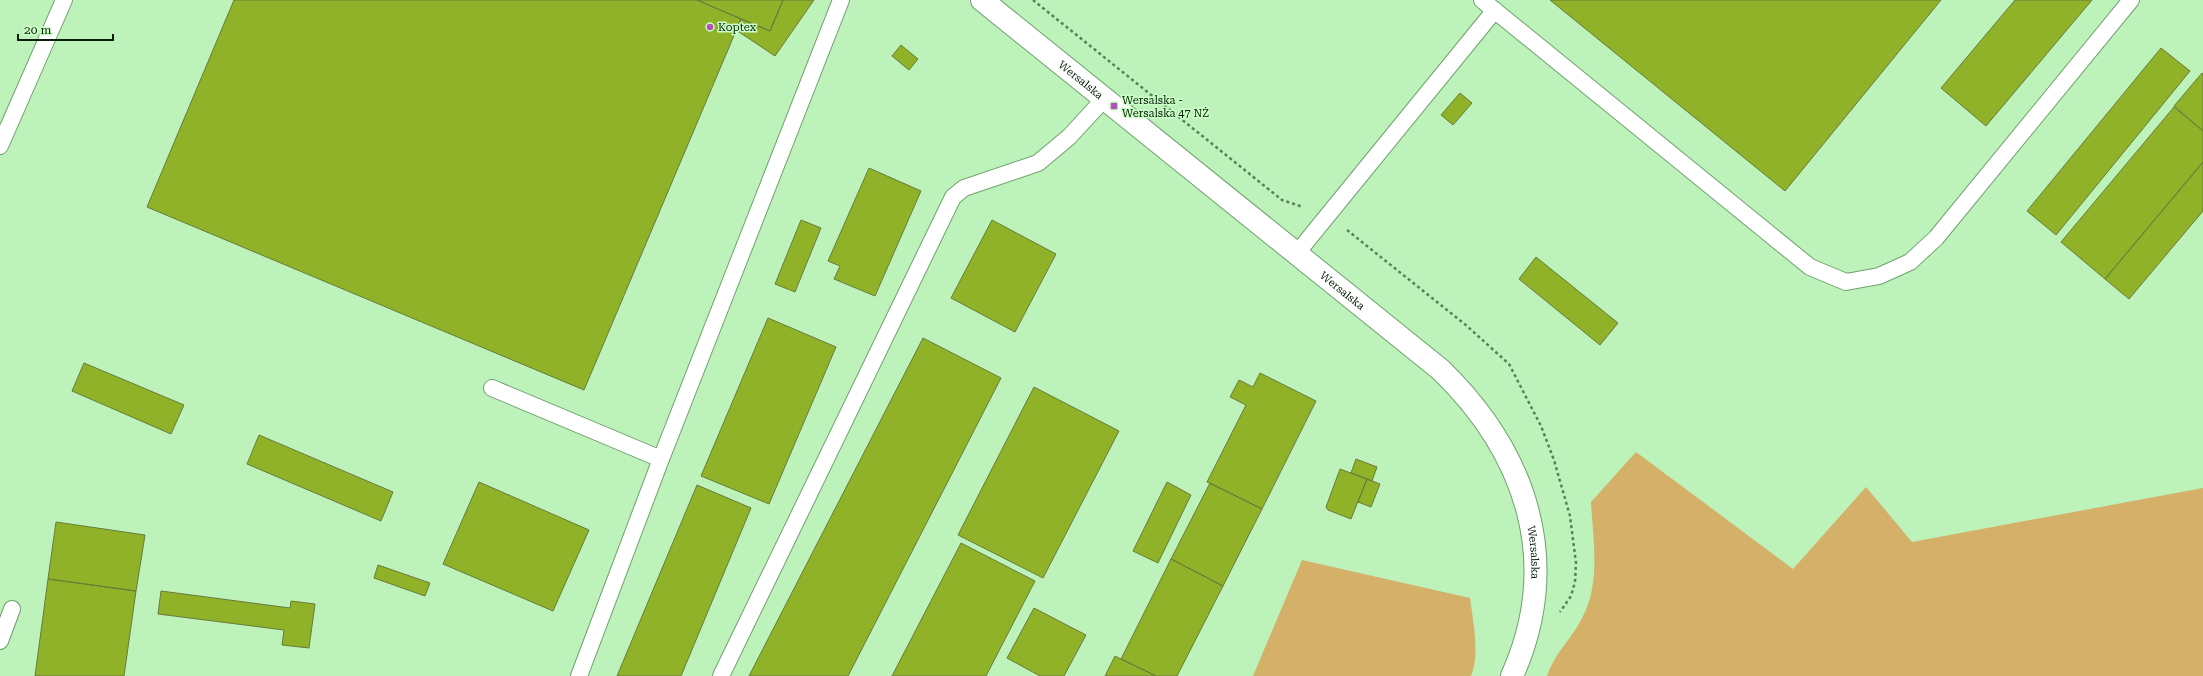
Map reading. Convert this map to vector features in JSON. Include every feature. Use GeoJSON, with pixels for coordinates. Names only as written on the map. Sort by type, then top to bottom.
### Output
{"type":"FeatureCollection","features":[{"type":"Feature","properties":{"kind":"street","name":"Wersalska"},"geometry":{"type":"LineString","coordinates":[[982,0],[1441,370],[1485,418],[1508,456],[1520,485],[1528,514],[1536,571],[1536,596],[1532,620],[1512,676]]}},
{"type":"Feature","properties":{"kind":"lane"},"geometry":{"type":"LineString","coordinates":[[0,146],[64,0]]}},
{"type":"Feature","properties":{"kind":"lane"},"geometry":{"type":"LineString","coordinates":[[579,676],[661,459],[840,0]]}},
{"type":"Feature","properties":{"kind":"lane"},"geometry":{"type":"LineString","coordinates":[[1482,0],[1810,267],[1846,282],[1879,276],[1910,262],[1936,238],[2131,0]]}},
{"type":"Feature","properties":{"kind":"lane"},"geometry":{"type":"LineString","coordinates":[[1297,253],[1375,160],[1495,10]]}},
{"type":"Feature","properties":{"kind":"lane"},"geometry":{"type":"LineString","coordinates":[[721,676],[953,197],[964,188],[1038,163],[1069,137],[1105,98]]}},
{"type":"Feature","properties":{"kind":"lane"},"geometry":{"type":"LineString","coordinates":[[492,388],[661,459]]}},
{"type":"Feature","properties":{"kind":"lane"},"geometry":{"type":"LineString","coordinates":[[0,641],[12,609]]}},
{"type":"Feature","properties":{"kind":"shaded area"},"geometry":{"type":"Polygon","coordinates":[[[1636,452],[1793,569],[1866,487],[1912,542],[2203,488],[2203,676],[1547,676],[1559,652],[1582,618],[1592,591],[1594,576],[1594,546],[1591,502],[1636,452]]]}},
{"type":"Feature","properties":{"kind":"shaded area"},"geometry":{"type":"Polygon","coordinates":[[[1302,560],[1470,598],[1475,648],[1474,668],[1471,676],[1253,676],[1302,560]]]}},
{"type":"Feature","properties":{"kind":"building"},"geometry":{"type":"Polygon","coordinates":[[[234,0],[697,0],[741,19],[584,390],[147,207],[234,0]]]}},
{"type":"Feature","properties":{"kind":"building"},"geometry":{"type":"Polygon","coordinates":[[[697,0],[783,0],[770,31],[697,0]]]}},
{"type":"Feature","properties":{"kind":"building"},"geometry":{"type":"Polygon","coordinates":[[[783,0],[814,0],[775,56],[736,30],[741,19],[770,31],[783,0]]]}},
{"type":"Feature","properties":{"kind":"building"},"geometry":{"type":"Polygon","coordinates":[[[1550,0],[1941,0],[1785,191],[1550,0]]]}},
{"type":"Feature","properties":{"kind":"building"},"geometry":{"type":"Polygon","coordinates":[[[2015,0],[2092,0],[1986,126],[1941,88],[2015,0]]]}},
{"type":"Feature","properties":{"kind":"building"},"geometry":{"type":"Polygon","coordinates":[[[901,45],[918,59],[909,70],[892,56],[901,45]]]}},
{"type":"Feature","properties":{"kind":"building"},"geometry":{"type":"Polygon","coordinates":[[[2161,48],[2190,71],[2056,235],[2027,211],[2161,48]]]}},
{"type":"Feature","properties":{"kind":"building"},"geometry":{"type":"Polygon","coordinates":[[[2202,73],[2203,74],[2203,131],[2174,106],[2202,73]]]}},
{"type":"Feature","properties":{"kind":"building"},"geometry":{"type":"Polygon","coordinates":[[[1460,93],[1472,103],[1453,125],[1441,115],[1460,93]]]}},
{"type":"Feature","properties":{"kind":"building"},"geometry":{"type":"Polygon","coordinates":[[[2174,107],[2203,131],[2203,162],[2105,279],[2061,242],[2174,107]]]}},
{"type":"Feature","properties":{"kind":"building"},"geometry":{"type":"Polygon","coordinates":[[[2203,162],[2203,211],[2129,299],[2105,279],[2203,162]]]}},
{"type":"Feature","properties":{"kind":"building"},"geometry":{"type":"Polygon","coordinates":[[[869,168],[921,191],[875,296],[834,279],[840,266],[828,261],[869,168]]]}},
{"type":"Feature","properties":{"kind":"building"},"geometry":{"type":"Polygon","coordinates":[[[801,220],[821,228],[795,292],[775,284],[801,220]]]}},
{"type":"Feature","properties":{"kind":"building"},"geometry":{"type":"Polygon","coordinates":[[[992,220],[1056,254],[1015,332],[951,298],[992,220]]]}},
{"type":"Feature","properties":{"kind":"building"},"geometry":{"type":"Polygon","coordinates":[[[1536,257],[1618,323],[1600,345],[1519,279],[1536,257]]]}},
{"type":"Feature","properties":{"kind":"building"},"geometry":{"type":"Polygon","coordinates":[[[768,318],[836,347],[769,504],[701,476],[768,318]]]}},
{"type":"Feature","properties":{"kind":"building"},"geometry":{"type":"Polygon","coordinates":[[[923,338],[1001,378],[848,676],[749,676],[923,338]]]}},
{"type":"Feature","properties":{"kind":"building"},"geometry":{"type":"Polygon","coordinates":[[[84,363],[184,405],[171,434],[72,391],[84,363]]]}},
{"type":"Feature","properties":{"kind":"building"},"geometry":{"type":"Polygon","coordinates":[[[1260,373],[1316,401],[1262,509],[1207,482],[1246,405],[1230,397],[1239,380],[1253,387],[1260,373]]]}},
{"type":"Feature","properties":{"kind":"building"},"geometry":{"type":"Polygon","coordinates":[[[1034,387],[1119,431],[1043,578],[958,535],[1034,387]]]}},
{"type":"Feature","properties":{"kind":"building"},"geometry":{"type":"Polygon","coordinates":[[[259,435],[393,492],[381,521],[247,464],[259,435]]]}},
{"type":"Feature","properties":{"kind":"building"},"geometry":{"type":"Polygon","coordinates":[[[1356,459],[1377,467],[1372,481],[1351,473],[1356,459]]]}},
{"type":"Feature","properties":{"kind":"building"},"geometry":{"type":"Polygon","coordinates":[[[1340,469],[1367,479],[1351,519],[1328,510],[1326,507],[1340,469]]]}},
{"type":"Feature","properties":{"kind":"building"},"geometry":{"type":"Polygon","coordinates":[[[1367,479],[1380,484],[1371,507],[1358,502],[1367,479]]]}},
{"type":"Feature","properties":{"kind":"building"},"geometry":{"type":"Polygon","coordinates":[[[479,482],[589,530],[553,611],[443,564],[479,482]]]}},
{"type":"Feature","properties":{"kind":"building"},"geometry":{"type":"Polygon","coordinates":[[[1167,482],[1191,495],[1158,563],[1133,551],[1167,482]]]}},
{"type":"Feature","properties":{"kind":"building"},"geometry":{"type":"Polygon","coordinates":[[[1210,483],[1262,509],[1223,586],[1171,559],[1210,483]]]}},
{"type":"Feature","properties":{"kind":"building"},"geometry":{"type":"Polygon","coordinates":[[[697,485],[751,508],[681,676],[617,676],[697,485]]]}},
{"type":"Feature","properties":{"kind":"building"},"geometry":{"type":"Polygon","coordinates":[[[56,522],[145,535],[136,591],[48,579],[56,522]]]}},
{"type":"Feature","properties":{"kind":"building"},"geometry":{"type":"Polygon","coordinates":[[[961,543],[1035,581],[986,676],[892,676],[961,543]]]}},
{"type":"Feature","properties":{"kind":"building"},"geometry":{"type":"Polygon","coordinates":[[[1171,559],[1223,586],[1177,676],[1156,676],[1121,659],[1171,559]]]}},
{"type":"Feature","properties":{"kind":"building"},"geometry":{"type":"Polygon","coordinates":[[[378,565],[430,583],[425,596],[374,578],[378,565]]]}},
{"type":"Feature","properties":{"kind":"building"},"geometry":{"type":"Polygon","coordinates":[[[48,579],[136,591],[124,676],[35,676],[48,579]]]}},
{"type":"Feature","properties":{"kind":"building"},"geometry":{"type":"Polygon","coordinates":[[[161,591],[290,608],[291,601],[315,604],[309,648],[282,645],[284,630],[158,614],[161,591]]]}},
{"type":"Feature","properties":{"kind":"building"},"geometry":{"type":"Polygon","coordinates":[[[1034,608],[1086,635],[1064,676],[1040,676],[1007,658],[1034,608]]]}},
{"type":"Feature","properties":{"kind":"building"},"geometry":{"type":"Polygon","coordinates":[[[1115,656],[1121,659],[1156,676],[1105,676],[1115,656]]]}},
{"type":"Feature","properties":{"kind":"place","name":"Koptex"},"geometry":{"type":"Point","coordinates":[710,27]}},
{"type":"Feature","properties":{"kind":"place","name":"Wersalska - Wersalska 47 NŻ"},"geometry":{"type":"Point","coordinates":[1114,106]}}]}
